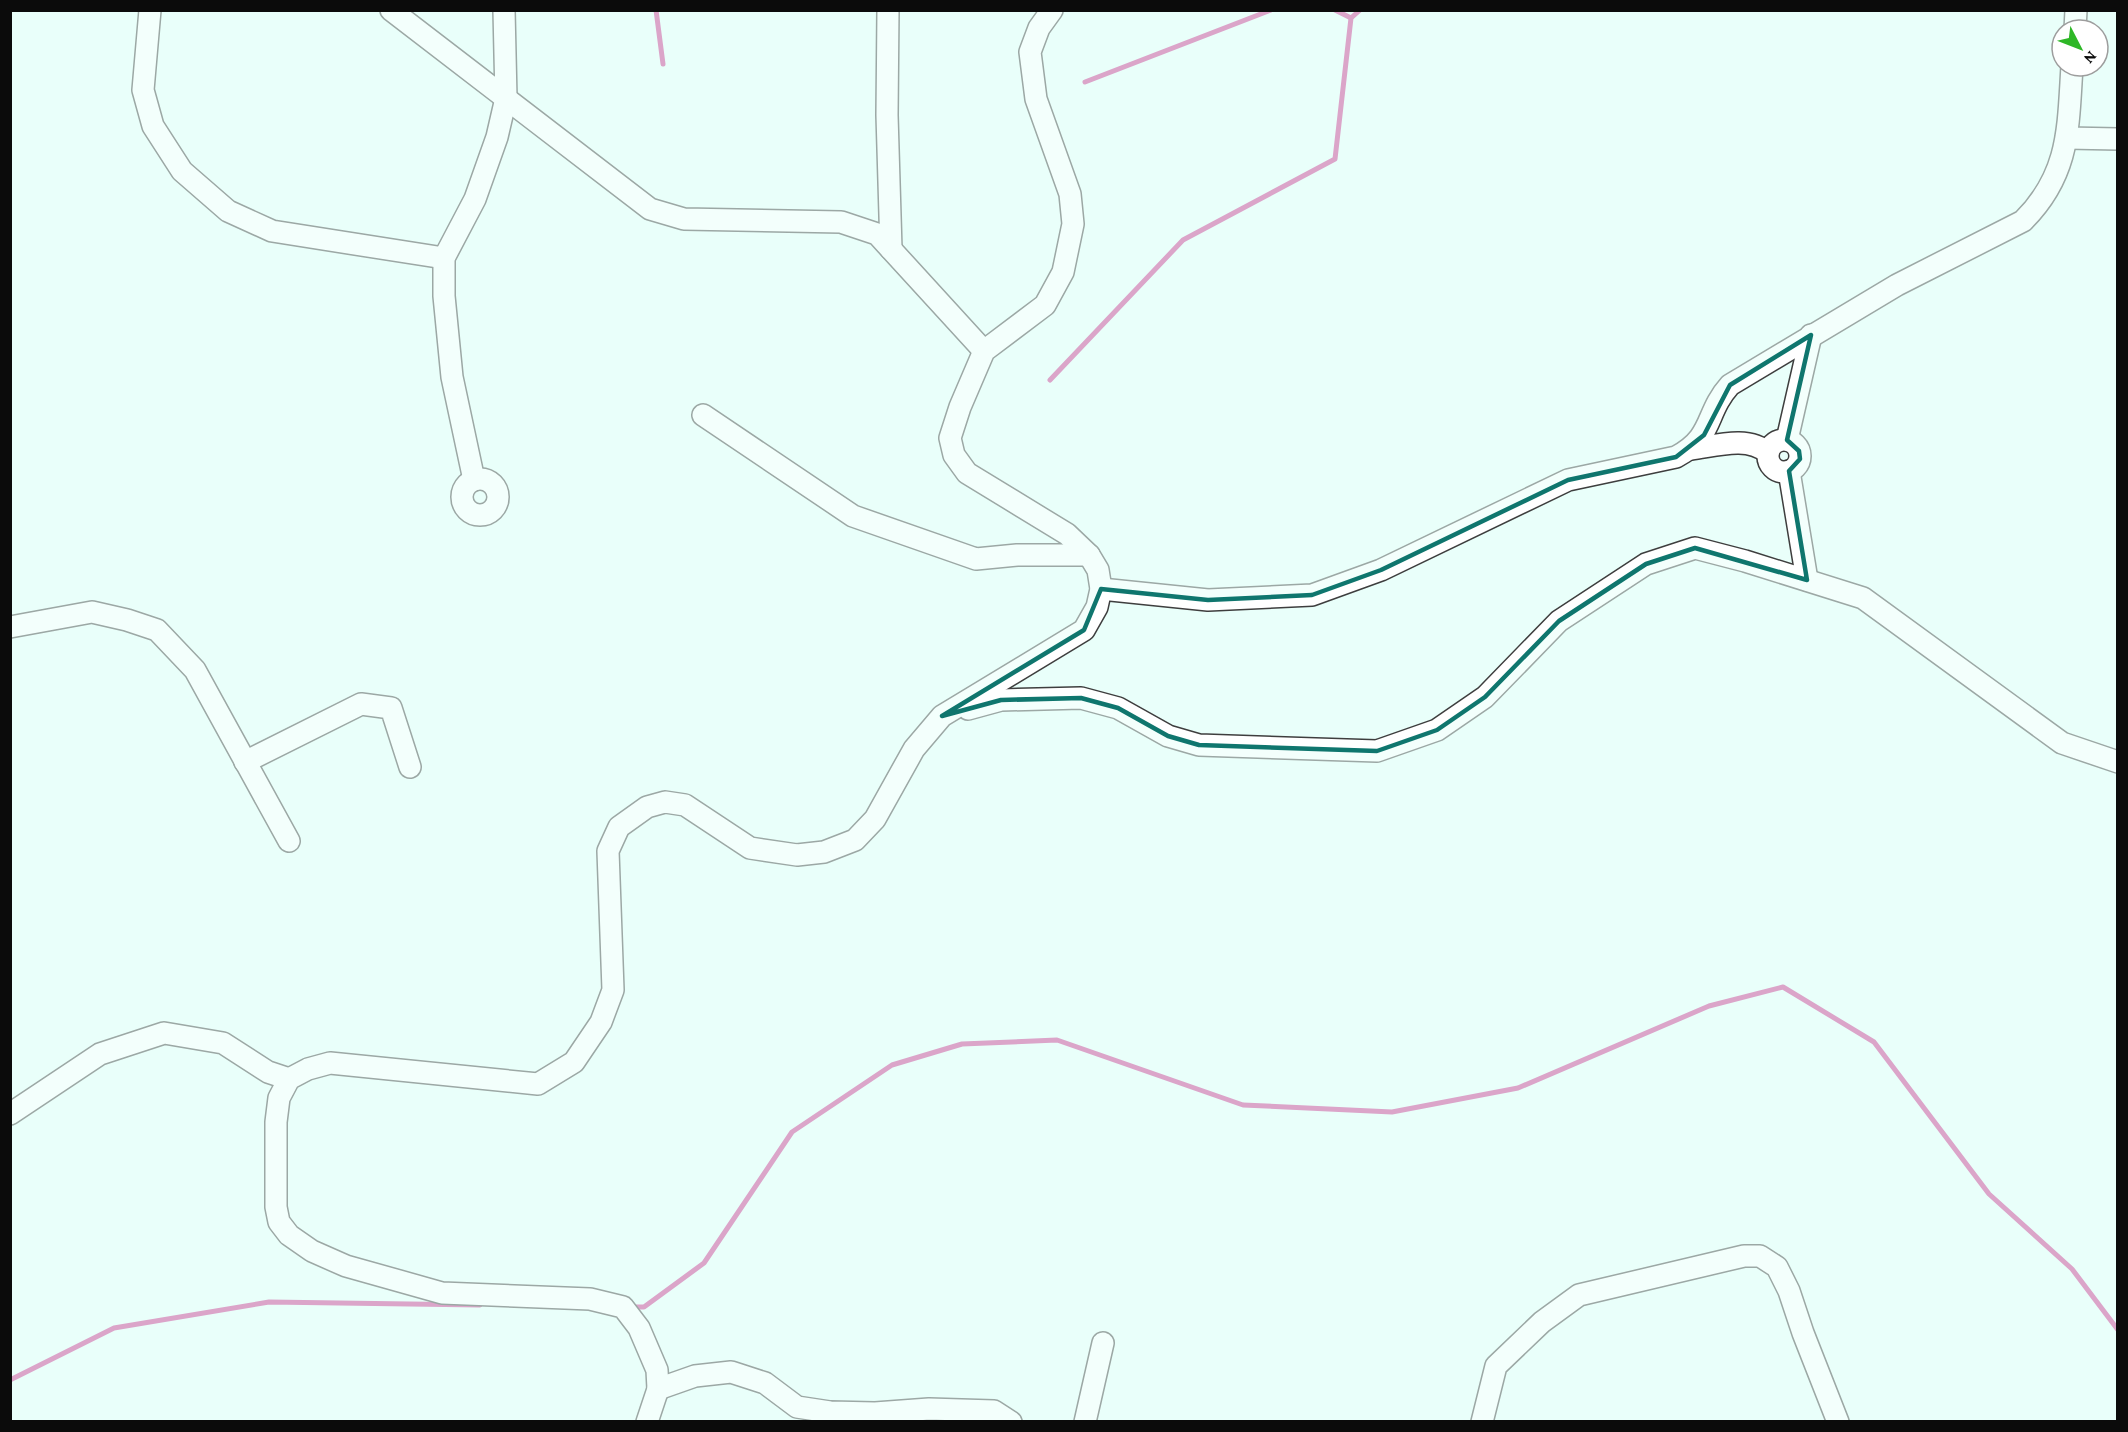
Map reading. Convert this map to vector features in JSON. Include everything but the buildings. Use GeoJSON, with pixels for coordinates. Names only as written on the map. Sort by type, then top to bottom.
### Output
{"type":"FeatureCollection","features":[{"type":"Feature","properties":{"kind":"street"},"geometry":{"type":"LineString","coordinates":[[150,10],[144,90],[153,126],[182,171],[228,211],[272,231],[444,258]]}},
{"type":"Feature","properties":{"kind":"street"},"geometry":{"type":"LineString","coordinates":[[391,10],[650,209],[684,219],[842,222],[877,234],[984,351]]}},
{"type":"Feature","properties":{"kind":"street"},"geometry":{"type":"LineString","coordinates":[[474,480],[452,377],[444,296],[444,258],[475,199],[497,136],[506,98],[504,10]]}},
{"type":"Feature","properties":{"kind":"street"},"geometry":{"type":"LineString","coordinates":[[888,10],[891,249]]}},
{"type":"Feature","properties":{"kind":"street"},"geometry":{"type":"LineString","coordinates":[[646,1422],[658,1389],[657,1370],[639,1328],[623,1307],[590,1299],[442,1293],[346,1266],[312,1251],[289,1235],[279,1222],[276,1207],[276,1122],[279,1098],[289,1079],[308,1069],[330,1063],[538,1084],[574,1062],[601,1022],[613,990],[608,851],[619,827],[647,807],[665,802],[685,804],[750,848],[797,855],[824,852],[855,840],[875,819],[914,749],[942,716],[1084,630],[1097,608],[1101,589],[1098,570],[1089,555],[1067,534],[967,473],[954,455],[950,438],[960,407],[984,351],[1045,306],[1063,272],[1073,224],[1070,194],[1036,99],[1030,52],[1039,28],[1052,10]]}},
{"type":"Feature","properties":{"kind":"street"},"geometry":{"type":"LineString","coordinates":[[1101,589],[1208,600],[1311,595],[1381,570],[1568,480],[1676,457],[1691,449],[1704,435],[1720,396],[1730,385],[1897,285],[2023,221],[2048,191],[2067,138],[2071,78]]}},
{"type":"Feature","properties":{"kind":"street"},"geometry":{"type":"LineString","coordinates":[[2067,138],[2118,139]]}},
{"type":"Feature","properties":{"kind":"street"},"geometry":{"type":"LineString","coordinates":[[1787,440],[1811,335]]}},
{"type":"Feature","properties":{"kind":"street"},"geometry":{"type":"LineString","coordinates":[[703,415],[853,516],[976,559],[1017,555],[1089,555]]}},
{"type":"Feature","properties":{"kind":"street"},"geometry":{"type":"LineString","coordinates":[[1779,440],[1787,440],[1795,444],[1800,459],[1789,471],[1781,472],[1773,468],[1768,453],[1772,445],[1779,440]]}},
{"type":"Feature","properties":{"kind":"street"},"geometry":{"type":"LineString","coordinates":[[1691,449],[1748,443],[1761,447],[1768,453]]}},
{"type":"Feature","properties":{"kind":"street"},"geometry":{"type":"LineString","coordinates":[[1789,471],[1807,580]]}},
{"type":"Feature","properties":{"kind":"street"},"geometry":{"type":"LineString","coordinates":[[942,716],[1001,700],[1081,698],[1118,708],[1168,736],[1199,746],[1377,751],[1437,730],[1485,697],[1559,621],[1646,564],[1695,548],[1863,598],[2062,743],[2118,762]]}},
{"type":"Feature","properties":{"kind":"street"},"geometry":{"type":"LineString","coordinates":[[10,627],[92,612],[158,630],[195,670],[289,841]]}},
{"type":"Feature","properties":{"kind":"street"},"geometry":{"type":"LineString","coordinates":[[245,762],[361,704],[391,708],[410,767]]}},
{"type":"Feature","properties":{"kind":"street"},"geometry":{"type":"LineString","coordinates":[[10,1114],[100,1054],[164,1033],[223,1043],[268,1072],[289,1079]]}},
{"type":"Feature","properties":{"kind":"street"},"geometry":{"type":"LineString","coordinates":[[1482,1422],[1496,1366],[1542,1322],[1580,1295],[1744,1256],[1760,1256],[1777,1267],[1789,1291],[1838,1422]]}},
{"type":"Feature","properties":{"kind":"street"},"geometry":{"type":"LineString","coordinates":[[1085,1422],[1103,1343]]}},
{"type":"Feature","properties":{"kind":"street"},"geometry":{"type":"LineString","coordinates":[[658,1389],[695,1376],[731,1372],[765,1383],[797,1407],[830,1412],[876,1413],[929,1409],[994,1411],[1011,1422]]}},
{"type":"Feature","properties":{"kind":"highlighted area"},"geometry":{"type":"Polygon","coordinates":[[[1811,335],[1787,440],[1799,451],[1800,459],[1789,471],[1807,580],[1695,548],[1646,564],[1559,621],[1485,697],[1437,730],[1377,751],[1199,745],[1168,736],[1118,708],[1081,698],[1001,700],[942,716],[1084,630],[1101,589],[1208,600],[1312,595],[1381,570],[1568,480],[1676,457],[1704,435],[1730,385],[1811,335]]]}},
{"type":"Feature","properties":{"kind":"waterway"},"geometry":{"type":"LineString","coordinates":[[656,10],[663,64]]}},
{"type":"Feature","properties":{"kind":"waterway"},"geometry":{"type":"LineString","coordinates":[[1085,82],[1271,10]]}},
{"type":"Feature","properties":{"kind":"waterway"},"geometry":{"type":"LineString","coordinates":[[1335,10],[1351,18]]}},
{"type":"Feature","properties":{"kind":"waterway"},"geometry":{"type":"LineString","coordinates":[[1050,380],[1183,240],[1335,159],[1351,18],[1360,10]]}},
{"type":"Feature","properties":{"kind":"waterway"},"geometry":{"type":"LineString","coordinates":[[631,1307],[644,1307],[704,1263],[792,1132],[892,1065],[962,1044],[1057,1040],[1243,1105],[1392,1112],[1518,1088],[1709,1006],[1783,987],[1874,1042],[1989,1194],[2072,1269],[2118,1330]]}},
{"type":"Feature","properties":{"kind":"waterway"},"geometry":{"type":"LineString","coordinates":[[10,1380],[114,1328],[269,1302],[480,1305]]}}]}
